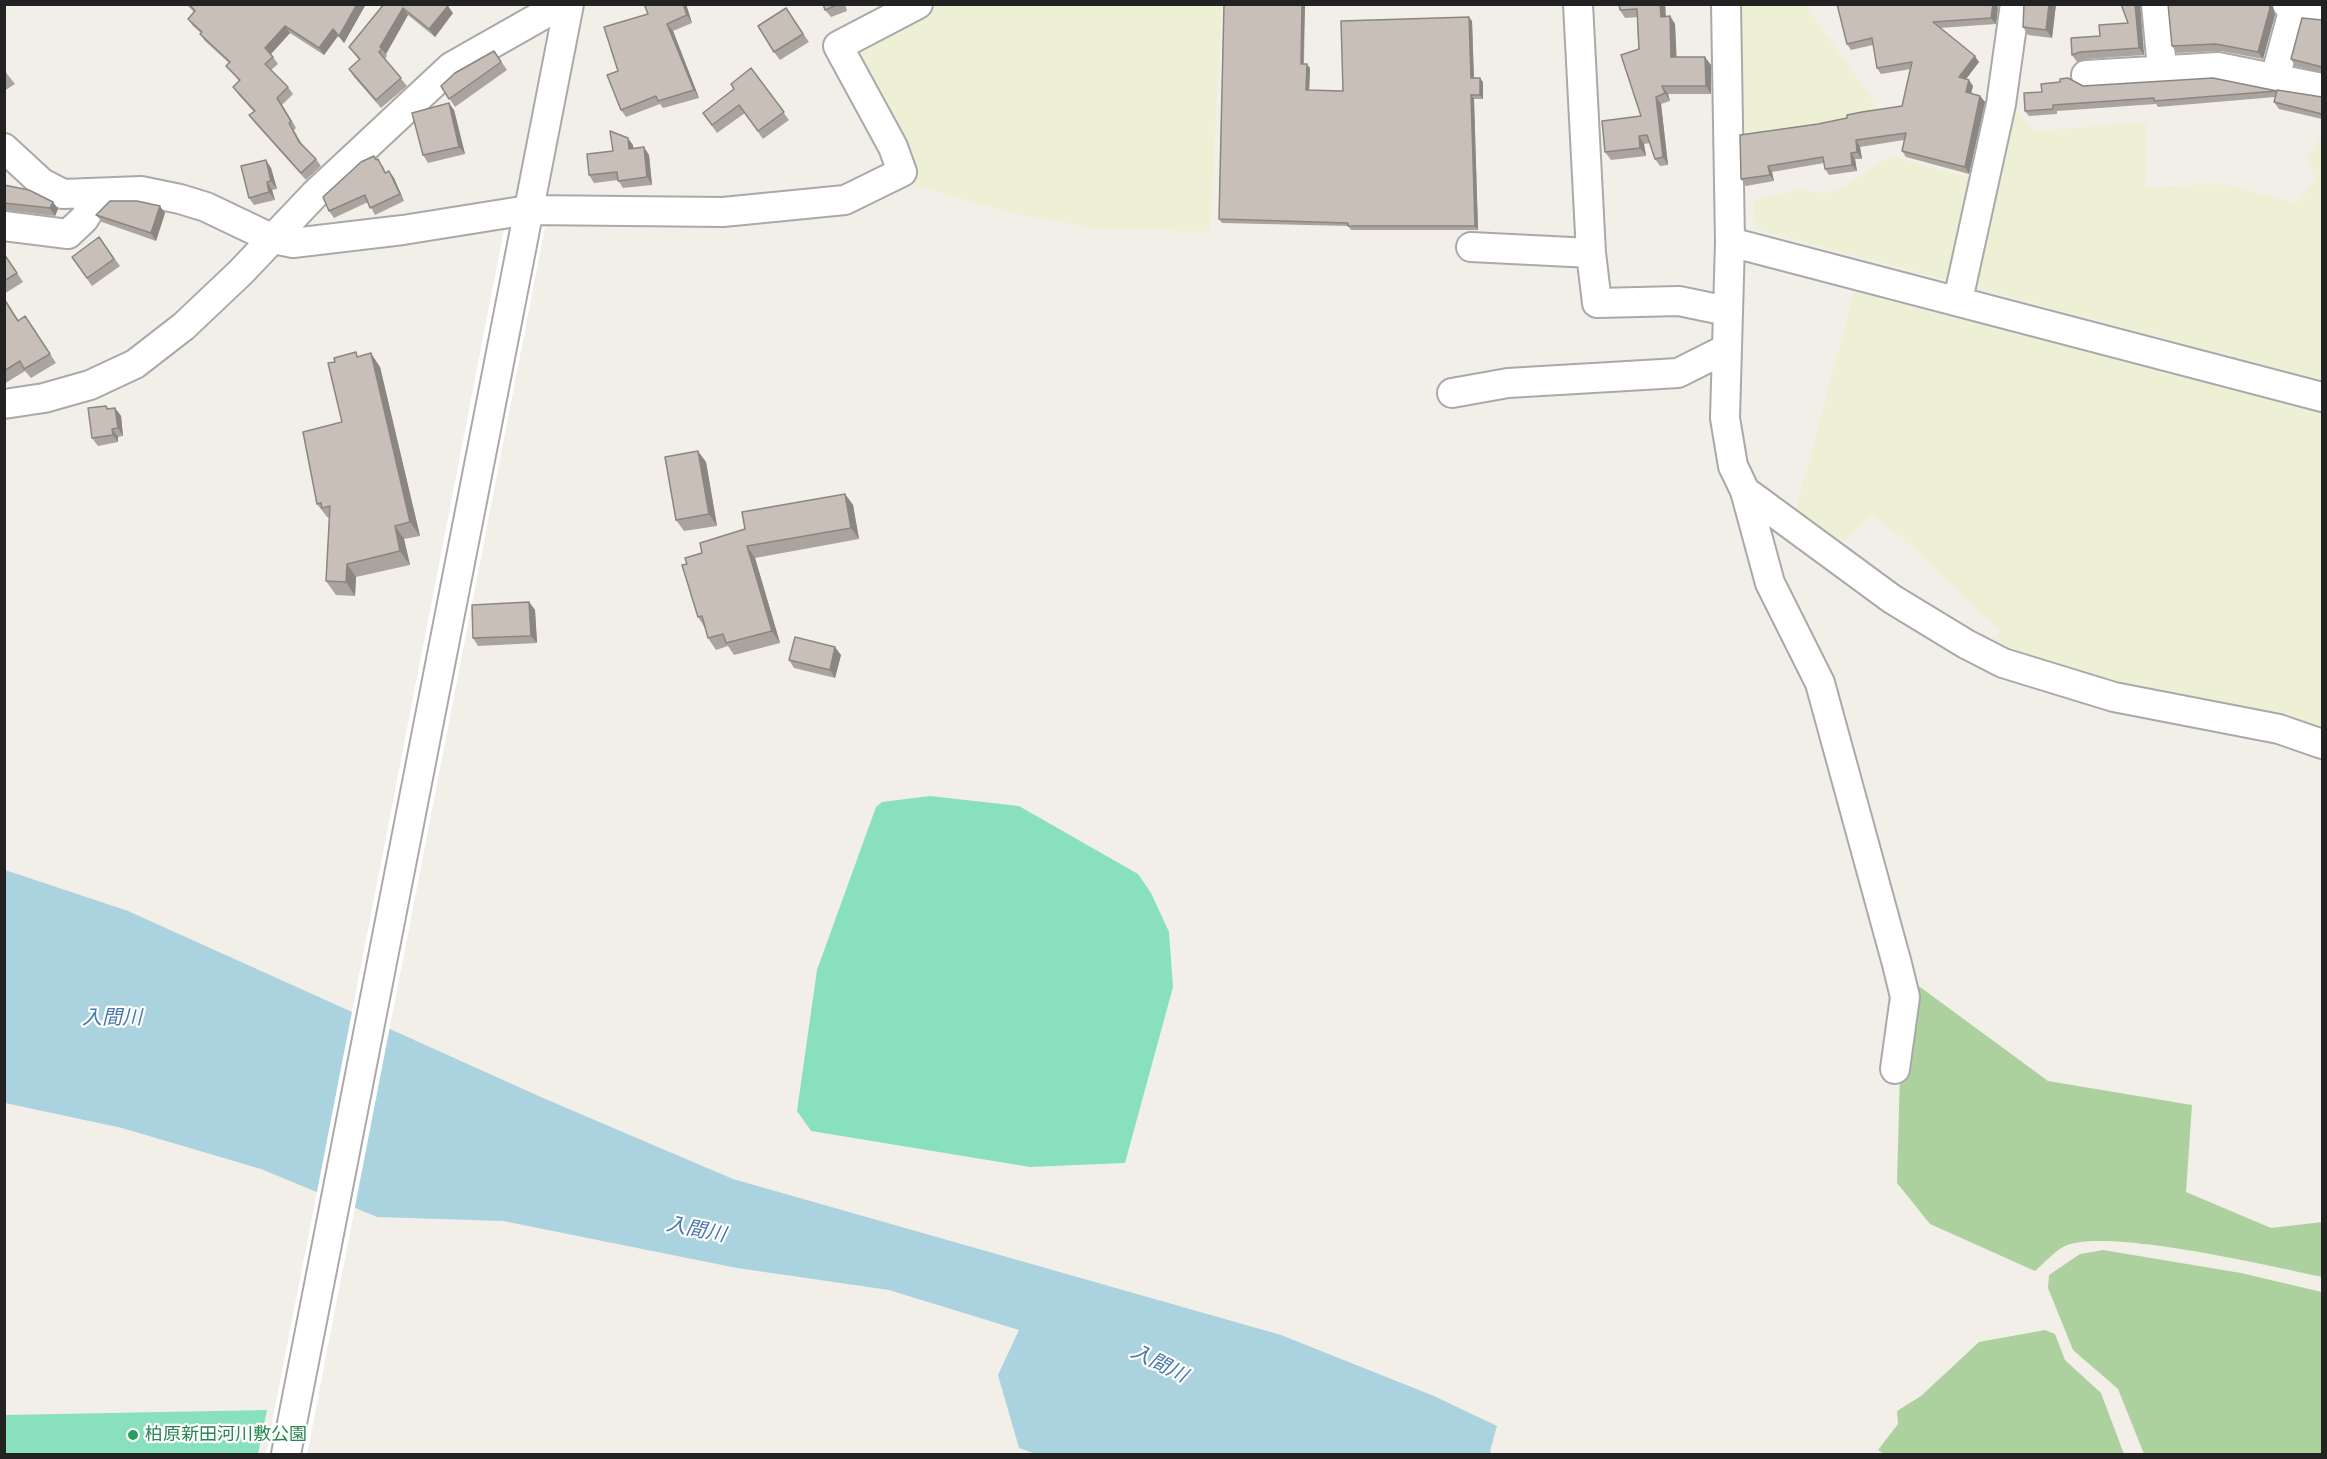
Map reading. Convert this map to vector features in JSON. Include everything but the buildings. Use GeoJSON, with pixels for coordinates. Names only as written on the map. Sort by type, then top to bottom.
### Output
{"type":"FeatureCollection","features":[{"type":"Feature","properties":{"kind":"street"},"geometry":{"type":"LineString","coordinates":[[4,404],[44,398],[90,385],[135,364],[184,326],[382,129],[451,67],[562,4]]}},
{"type":"Feature","properties":{"kind":"street"},"geometry":{"type":"LineString","coordinates":[[286,1455],[569,4]]}},
{"type":"Feature","properties":{"kind":"street"},"geometry":{"type":"LineString","coordinates":[[4,148],[42,183],[63,194],[141,191],[180,199],[206,207],[273,238],[293,243],[528,210],[723,212],[845,200],[902,172],[893,147],[837,46],[918,4]]}},
{"type":"Feature","properties":{"kind":"street"},"geometry":{"type":"LineString","coordinates":[[1578,4],[1591,253],[1597,303],[1678,301],[1727,311]]}},
{"type":"Feature","properties":{"kind":"street"},"geometry":{"type":"LineString","coordinates":[[1726,4],[1730,242],[1725,418],[1733,466],[1745,491],[1770,583],[1820,683],[1900,975],[1905,997],[1895,1069]]}},
{"type":"Feature","properties":{"kind":"street"},"geometry":{"type":"LineString","coordinates":[[1958,300],[2001,104],[2015,4]]}},
{"type":"Feature","properties":{"kind":"street"},"geometry":{"type":"LineString","coordinates":[[2156,4],[2162,69]]}},
{"type":"Feature","properties":{"kind":"street"},"geometry":{"type":"LineString","coordinates":[[2276,78],[2292,5],[2322,12]]}},
{"type":"Feature","properties":{"kind":"street"},"geometry":{"type":"LineString","coordinates":[[2086,75],[2218,67],[2322,88]]}},
{"type":"Feature","properties":{"kind":"street"},"geometry":{"type":"LineString","coordinates":[[4,226],[68,234],[84,219],[100,194]]}},
{"type":"Feature","properties":{"kind":"street"},"geometry":{"type":"LineString","coordinates":[[1730,242],[2322,397]]}},
{"type":"Feature","properties":{"kind":"street"},"geometry":{"type":"LineString","coordinates":[[1471,247],[1591,253]]}},
{"type":"Feature","properties":{"kind":"street"},"geometry":{"type":"LineString","coordinates":[[1452,393],[1508,383],[1678,373],[1726,349]]}},
{"type":"Feature","properties":{"kind":"street"},"geometry":{"type":"LineString","coordinates":[[1745,491],[1892,599],[1966,644],[2003,663],[2114,698],[2279,729],[2322,744]]}},
{"type":"Feature","properties":{"kind":"green space"},"geometry":{"type":"Polygon","coordinates":[[[938,5],[1222,5],[1210,232],[1093,228],[1015,214],[913,185],[911,155],[853,51],[938,5]]]}},
{"type":"Feature","properties":{"kind":"green space"},"geometry":{"type":"Polygon","coordinates":[[[1733,5],[1805,5],[1872,98],[1880,114],[1734,140],[1733,5]]]}},
{"type":"Feature","properties":{"kind":"green space"},"geometry":{"type":"Polygon","coordinates":[[[2014,106],[2033,131],[2147,122],[2146,187],[2224,184],[2297,203],[2316,178],[2306,158],[2322,135],[2322,380],[1971,287],[2014,106]]]}},
{"type":"Feature","properties":{"kind":"green space"},"geometry":{"type":"Polygon","coordinates":[[[1889,156],[1977,179],[1950,278],[1945,280],[1758,230],[1753,200],[1803,189],[1825,194],[1842,188],[1889,156]]]}},
{"type":"Feature","properties":{"kind":"green space"},"geometry":{"type":"Polygon","coordinates":[[[1854,292],[2322,413],[2322,734],[2145,691],[1987,647],[2000,631],[1910,545],[1872,515],[1827,557],[1793,520],[1854,292]]]}},
{"type":"Feature","properties":{"kind":"green space"},"geometry":{"type":"Polygon","coordinates":[[[930,796],[1019,806],[1138,874],[1151,893],[1169,932],[1173,987],[1125,1163],[1030,1167],[811,1131],[797,1111],[817,970],[876,807],[882,802],[930,796]]]}},
{"type":"Feature","properties":{"kind":"green space"},"geometry":{"type":"Polygon","coordinates":[[[1916,984],[2048,1081],[2192,1105],[2186,1192],[2271,1228],[2322,1222],[2322,1277],[2189,1250],[2113,1241],[2083,1242],[2063,1247],[2035,1271],[1930,1224],[1897,1183],[1900,1071],[1916,984]]]}},
{"type":"Feature","properties":{"kind":"green space"},"geometry":{"type":"Polygon","coordinates":[[[2103,1250],[2241,1273],[2322,1292],[2322,1454],[2144,1454],[2118,1389],[2073,1350],[2048,1288],[2049,1275],[2080,1254],[2103,1250]]]}},
{"type":"Feature","properties":{"kind":"green space"},"geometry":{"type":"Polygon","coordinates":[[[2045,1330],[2055,1334],[2065,1360],[2101,1393],[2124,1454],[1884,1454],[1878,1450],[1898,1424],[1897,1411],[1921,1396],[1979,1342],[2045,1330]]]}},
{"type":"Feature","properties":{"kind":"green space","name":"柏原新田河川敷公園"},"geometry":{"type":"Polygon","coordinates":[[[267,1410],[258,1454],[5,1454],[5,1415],[267,1410]]]}},
{"type":"Feature","properties":{"kind":"water","name":"入間川"},"geometry":{"type":"Polygon","coordinates":[[[5,870],[128,911],[543,1098],[733,1179],[1281,1335],[1434,1396],[1497,1426],[1490,1451],[1492,1454],[1036,1454],[1019,1448],[998,1375],[1019,1330],[889,1290],[737,1268],[503,1221],[377,1217],[261,1169],[122,1128],[5,1103],[5,870]]]}},
{"type":"Feature","properties":{"kind":"pier"},"geometry":{"type":"Polygon","coordinates":[[[545,227],[307,1454],[266,1454],[504,230],[545,227]]]}},
{"type":"Feature","properties":{"kind":"place","name":"柏原新田河川敷公園"},"geometry":{"type":"Point","coordinates":[133,1435]}}]}
